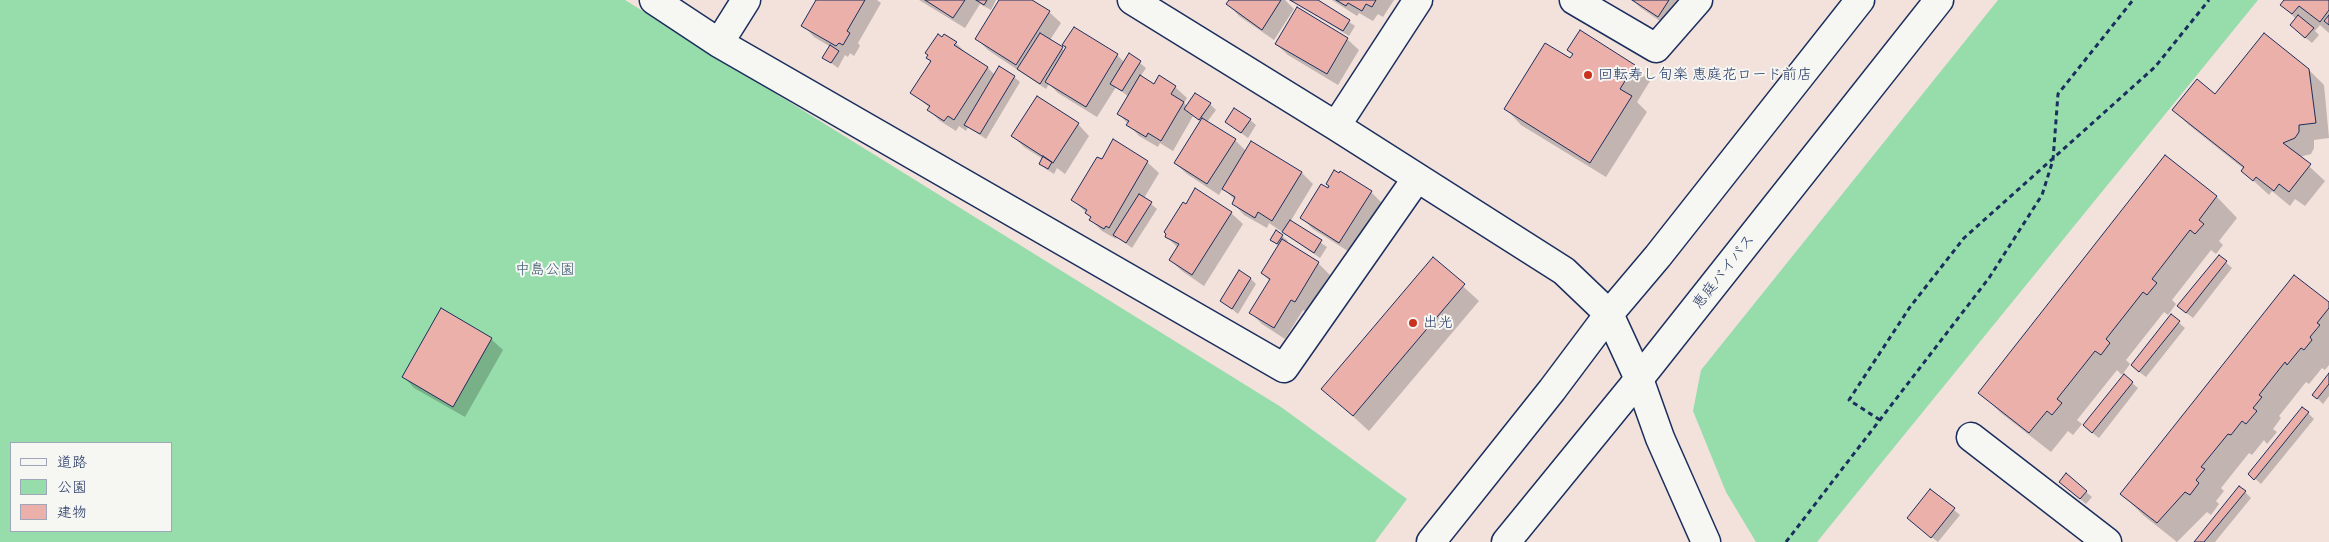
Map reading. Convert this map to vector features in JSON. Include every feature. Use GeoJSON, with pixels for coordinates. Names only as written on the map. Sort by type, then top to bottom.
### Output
{"type":"FeatureCollection","features":[{"type":"Feature","properties":{"kind":"main road"},"geometry":{"type":"LineString","coordinates":[[654,0],[718,42],[1284,368],[1417,178]]}},
{"type":"Feature","properties":{"kind":"main road"},"geometry":{"type":"LineString","coordinates":[[718,42],[746,0]]}},
{"type":"Feature","properties":{"kind":"main road"},"geometry":{"type":"LineString","coordinates":[[1132,0],[1161,7],[1336,126],[1564,271],[1609,314],[1639,379],[1660,438],[1706,542]]}},
{"type":"Feature","properties":{"kind":"main road"},"geometry":{"type":"LineString","coordinates":[[1336,126],[1418,0]]}},
{"type":"Feature","properties":{"kind":"main road"},"geometry":{"type":"LineString","coordinates":[[1574,0],[1656,48],[1698,0]]}},
{"type":"Feature","properties":{"kind":"main road"},"geometry":{"type":"LineString","coordinates":[[1432,542],[1552,390],[1609,314],[1658,256],[1860,0]]}},
{"type":"Feature","properties":{"kind":"main road","name":"恵庭バイパス"},"geometry":{"type":"LineString","coordinates":[[1506,542],[1639,379],[1940,0]]}},
{"type":"Feature","properties":{"kind":"main road"},"geometry":{"type":"LineString","coordinates":[[1971,437],[2107,542]]}},
{"type":"Feature","properties":{"kind":"path"},"geometry":{"type":"LineString","coordinates":[[1786,542],[1989,278],[2042,195],[2053,160],[2058,94],[2133,0]]}},
{"type":"Feature","properties":{"kind":"path"},"geometry":{"type":"LineString","coordinates":[[1880,420],[1849,400],[1910,308],[1964,238],[2155,67],[2209,0]]}},
{"type":"Feature","properties":{"kind":"green space","name":"中島公園"},"geometry":{"type":"Polygon","coordinates":[[[0,0],[625,0],[1281,407],[1407,499],[1375,542],[0,542],[0,0]]]}},
{"type":"Feature","properties":{"kind":"green space"},"geometry":{"type":"Polygon","coordinates":[[[1998,0],[2258,0],[1817,542],[1756,542],[1726,492],[1693,411],[1701,370],[1998,0]]]}},
{"type":"Feature","properties":{"kind":"building"},"geometry":{"type":"Polygon","coordinates":[[[816,0],[865,0],[847,31],[850,33],[843,45],[839,43],[836,46],[801,26],[816,0]]]}},
{"type":"Feature","properties":{"kind":"building"},"geometry":{"type":"Polygon","coordinates":[[[925,0],[965,0],[953,18],[925,0]]]}},
{"type":"Feature","properties":{"kind":"building"},"geometry":{"type":"Polygon","coordinates":[[[976,0],[987,0],[984,5],[976,0]]]}},
{"type":"Feature","properties":{"kind":"building"},"geometry":{"type":"Polygon","coordinates":[[[999,0],[1032,0],[1050,11],[1016,65],[975,39],[999,0]]]}},
{"type":"Feature","properties":{"kind":"building"},"geometry":{"type":"Polygon","coordinates":[[[1229,0],[1281,0],[1262,30],[1226,4],[1229,0]]]}},
{"type":"Feature","properties":{"kind":"building"},"geometry":{"type":"Polygon","coordinates":[[[1290,0],[1318,0],[1350,20],[1343,31],[1290,0]]]}},
{"type":"Feature","properties":{"kind":"building"},"geometry":{"type":"Polygon","coordinates":[[[1336,0],[1376,0],[1372,7],[1366,4],[1362,11],[1348,3],[1346,6],[1336,0]]]}},
{"type":"Feature","properties":{"kind":"building"},"geometry":{"type":"Polygon","coordinates":[[[1632,0],[1669,0],[1658,17],[1632,0]]]}},
{"type":"Feature","properties":{"kind":"building"},"geometry":{"type":"Polygon","coordinates":[[[2284,0],[2329,0],[2329,10],[2320,22],[2299,6],[2292,14],[2280,5],[2284,0]]]}},
{"type":"Feature","properties":{"kind":"building"},"geometry":{"type":"Polygon","coordinates":[[[1297,7],[1348,38],[1327,74],[1275,44],[1297,7]]]}},
{"type":"Feature","properties":{"kind":"building"},"geometry":{"type":"Polygon","coordinates":[[[2298,15],[2314,28],[2305,38],[2290,25],[2298,15]]]}},
{"type":"Feature","properties":{"kind":"building"},"geometry":{"type":"Polygon","coordinates":[[[2329,15],[2329,25],[2324,21],[2329,15]]]}},
{"type":"Feature","properties":{"kind":"building"},"geometry":{"type":"Polygon","coordinates":[[[1074,27],[1118,54],[1086,107],[1045,82],[1066,47],[1062,45],[1074,27]]]}},
{"type":"Feature","properties":{"kind":"building"},"geometry":{"type":"Polygon","coordinates":[[[1580,30],[1635,65],[1620,89],[1632,96],[1590,163],[1504,109],[1545,43],[1570,58],[1573,54],[1567,50],[1580,30]]]}},
{"type":"Feature","properties":{"kind":"building"},"geometry":{"type":"Polygon","coordinates":[[[1040,33],[1063,47],[1040,84],[1017,69],[1040,33]]]}},
{"type":"Feature","properties":{"kind":"building"},"geometry":{"type":"Polygon","coordinates":[[[2264,33],[2309,69],[2316,123],[2299,125],[2299,132],[2295,138],[2283,143],[2311,164],[2289,192],[2279,184],[2274,191],[2256,177],[2253,181],[2241,171],[2244,167],[2172,110],[2197,79],[2215,94],[2264,33]]]}},
{"type":"Feature","properties":{"kind":"building"},"geometry":{"type":"Polygon","coordinates":[[[938,34],[942,37],[944,34],[957,42],[954,45],[988,67],[954,120],[948,116],[944,121],[927,110],[930,106],[910,93],[931,61],[926,58],[928,55],[925,53],[938,34]]]}},
{"type":"Feature","properties":{"kind":"building"},"geometry":{"type":"Polygon","coordinates":[[[830,45],[839,51],[831,63],[822,58],[830,45]]]}},
{"type":"Feature","properties":{"kind":"building"},"geometry":{"type":"Polygon","coordinates":[[[1129,53],[1141,61],[1122,91],[1110,84],[1129,53]]]}},
{"type":"Feature","properties":{"kind":"building"},"geometry":{"type":"Polygon","coordinates":[[[999,66],[1015,76],[980,134],[964,125],[999,66]]]}},
{"type":"Feature","properties":{"kind":"building"},"geometry":{"type":"Polygon","coordinates":[[[1140,75],[1154,84],[1159,75],[1176,86],[1171,94],[1184,102],[1161,141],[1148,133],[1146,137],[1126,125],[1129,121],[1117,114],[1140,75]]]}},
{"type":"Feature","properties":{"kind":"building"},"geometry":{"type":"Polygon","coordinates":[[[1195,93],[1211,103],[1199,120],[1184,109],[1195,93]]]}},
{"type":"Feature","properties":{"kind":"building"},"geometry":{"type":"Polygon","coordinates":[[[1037,96],[1079,123],[1053,163],[1011,136],[1037,96]]]}},
{"type":"Feature","properties":{"kind":"building"},"geometry":{"type":"Polygon","coordinates":[[[1234,108],[1251,119],[1241,133],[1225,122],[1234,108]]]}},
{"type":"Feature","properties":{"kind":"building"},"geometry":{"type":"Polygon","coordinates":[[[1202,118],[1236,139],[1207,184],[1174,163],[1202,118]]]}},
{"type":"Feature","properties":{"kind":"building"},"geometry":{"type":"Polygon","coordinates":[[[1113,139],[1148,161],[1109,228],[1106,226],[1104,229],[1089,220],[1091,217],[1085,213],[1087,210],[1071,200],[1097,157],[1102,159],[1113,139]]]}},
{"type":"Feature","properties":{"kind":"building"},"geometry":{"type":"Polygon","coordinates":[[[1251,141],[1302,172],[1272,221],[1258,212],[1255,218],[1232,204],[1235,197],[1222,189],[1251,141]]]}},
{"type":"Feature","properties":{"kind":"building"},"geometry":{"type":"Polygon","coordinates":[[[2165,155],[2217,196],[2199,220],[2204,224],[2195,234],[2190,230],[2152,279],[2157,283],[2147,295],[2143,292],[2106,339],[2110,343],[2101,355],[2095,351],[2057,399],[2062,403],[2052,415],[2047,411],[2029,433],[1978,393],[2165,155]]]}},
{"type":"Feature","properties":{"kind":"building"},"geometry":{"type":"Polygon","coordinates":[[[1043,156],[1052,162],[1048,169],[1039,164],[1043,156]]]}},
{"type":"Feature","properties":{"kind":"building"},"geometry":{"type":"Polygon","coordinates":[[[1334,170],[1339,173],[1340,171],[1372,191],[1339,243],[1300,218],[1321,184],[1328,188],[1329,186],[1326,184],[1334,170]]]}},
{"type":"Feature","properties":{"kind":"building"},"geometry":{"type":"Polygon","coordinates":[[[1195,188],[1232,212],[1192,275],[1169,260],[1179,244],[1165,237],[1166,234],[1164,232],[1183,202],[1186,204],[1195,188]]]}},
{"type":"Feature","properties":{"kind":"building"},"geometry":{"type":"Polygon","coordinates":[[[1139,194],[1152,202],[1126,243],[1113,235],[1139,194]]]}},
{"type":"Feature","properties":{"kind":"building"},"geometry":{"type":"Polygon","coordinates":[[[1290,220],[1322,240],[1314,253],[1282,232],[1290,220]]]}},
{"type":"Feature","properties":{"kind":"building"},"geometry":{"type":"Polygon","coordinates":[[[1276,230],[1283,235],[1277,244],[1270,240],[1276,230]]]}},
{"type":"Feature","properties":{"kind":"building"},"geometry":{"type":"Polygon","coordinates":[[[1282,239],[1319,262],[1295,302],[1291,300],[1274,328],[1249,313],[1270,279],[1261,273],[1282,239]]]}},
{"type":"Feature","properties":{"kind":"building"},"geometry":{"type":"Polygon","coordinates":[[[2219,255],[2227,261],[2186,313],[2177,306],[2219,255]]]}},
{"type":"Feature","properties":{"kind":"building"},"geometry":{"type":"Polygon","coordinates":[[[1433,257],[1465,284],[1353,416],[1321,389],[1433,257]]]}},
{"type":"Feature","properties":{"kind":"building"},"geometry":{"type":"Polygon","coordinates":[[[1239,270],[1251,278],[1232,309],[1220,301],[1239,270]]]}},
{"type":"Feature","properties":{"kind":"building"},"geometry":{"type":"Polygon","coordinates":[[[2294,275],[2329,302],[2329,308],[2317,323],[2320,325],[2310,337],[2312,340],[2304,350],[2301,348],[2287,365],[2285,362],[2259,395],[2262,397],[2253,408],[2257,411],[2246,424],[2242,421],[2231,435],[2228,434],[2201,467],[2205,469],[2196,480],[2199,483],[2190,495],[2185,492],[2157,523],[2120,494],[2294,275]]]}},
{"type":"Feature","properties":{"kind":"building"},"geometry":{"type":"Polygon","coordinates":[[[441,308],[492,338],[453,407],[402,377],[441,308]]]}},
{"type":"Feature","properties":{"kind":"building"},"geometry":{"type":"Polygon","coordinates":[[[2171,314],[2180,321],[2139,372],[2131,365],[2171,314]]]}},
{"type":"Feature","properties":{"kind":"building"},"geometry":{"type":"Polygon","coordinates":[[[2329,373],[2329,384],[2317,399],[2312,395],[2329,373]]]}},
{"type":"Feature","properties":{"kind":"building"},"geometry":{"type":"Polygon","coordinates":[[[2124,374],[2133,382],[2092,433],[2083,425],[2124,374]]]}},
{"type":"Feature","properties":{"kind":"building"},"geometry":{"type":"Polygon","coordinates":[[[2302,407],[2309,412],[2254,480],[2248,474],[2302,407]]]}},
{"type":"Feature","properties":{"kind":"building"},"geometry":{"type":"Polygon","coordinates":[[[2066,473],[2087,491],[2080,499],[2059,482],[2066,473]]]}},
{"type":"Feature","properties":{"kind":"building"},"geometry":{"type":"Polygon","coordinates":[[[2239,486],[2246,491],[2204,542],[2194,542],[2239,486]]]}},
{"type":"Feature","properties":{"kind":"building"},"geometry":{"type":"Polygon","coordinates":[[[1930,489],[1955,508],[1931,538],[1907,518],[1930,489]]]}},
{"type":"Feature","properties":{"kind":"place","name":"回転寿し旬楽 恵庭花ロード前店"},"geometry":{"type":"Point","coordinates":[1588,75]}},
{"type":"Feature","properties":{"kind":"place","name":"出光"},"geometry":{"type":"Point","coordinates":[1413,323]}}]}
